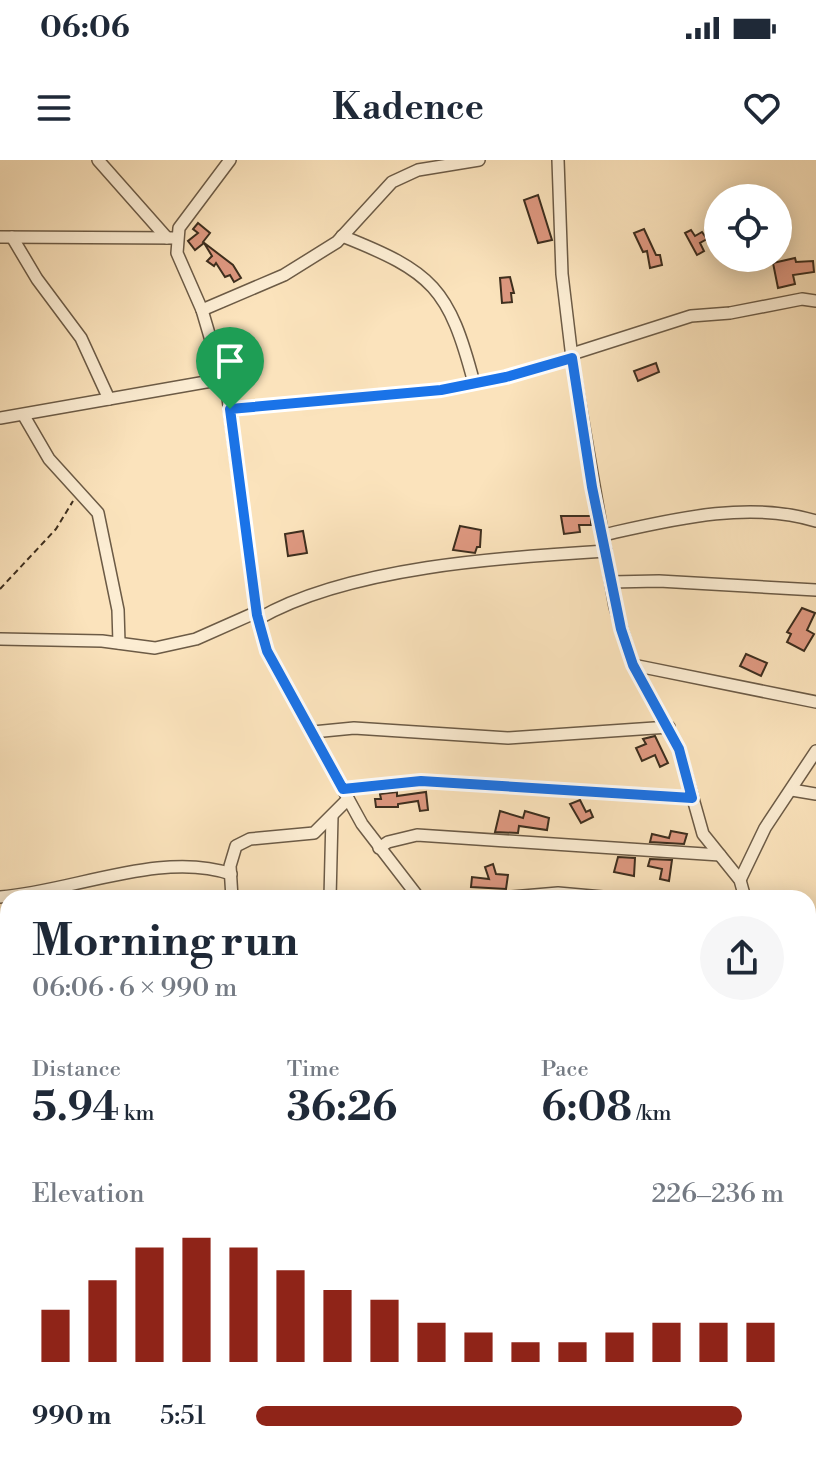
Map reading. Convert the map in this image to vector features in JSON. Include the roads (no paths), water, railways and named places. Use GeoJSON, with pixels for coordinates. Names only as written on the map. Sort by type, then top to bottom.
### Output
{"type":"FeatureCollection","features":[{"type":"Feature","properties":{"kind":"street"},"geometry":{"type":"LineString","coordinates":[[171,238],[230,160]]}},
{"type":"Feature","properties":{"kind":"street"},"geometry":{"type":"LineString","coordinates":[[202,310],[284,275],[342,236],[392,182],[418,170],[479,160]]}},
{"type":"Feature","properties":{"kind":"street"},"geometry":{"type":"LineString","coordinates":[[558,160],[562,274],[572,356],[611,582],[633,665],[669,727],[687,772],[703,834],[740,880],[743,890]]}},
{"type":"Feature","properties":{"kind":"street"},"geometry":{"type":"LineString","coordinates":[[101,161],[171,238],[186,279],[202,310],[230,409],[258,616],[267,651],[346,794],[379,848],[413,890]]}},
{"type":"Feature","properties":{"kind":"street"},"geometry":{"type":"LineString","coordinates":[[342,236],[396,258],[415,269],[431,285],[450,312],[474,383]]}},
{"type":"Feature","properties":{"kind":"street"},"geometry":{"type":"LineString","coordinates":[[6,237],[171,238]]}},
{"type":"Feature","properties":{"kind":"street"},"geometry":{"type":"LineString","coordinates":[[6,237],[81,338],[109,399]]}},
{"type":"Feature","properties":{"kind":"street"},"geometry":{"type":"LineString","coordinates":[[230,409],[409,393],[474,383],[572,356],[691,316],[730,313],[802,299],[816,301]]}},
{"type":"Feature","properties":{"kind":"street"},"geometry":{"type":"LineString","coordinates":[[0,418],[223,379]]}},
{"type":"Feature","properties":{"kind":"street"},"geometry":{"type":"LineString","coordinates":[[24,416],[49,459],[92,504],[104,528],[121,629],[119,643]]}},
{"type":"Feature","properties":{"kind":"street"},"geometry":{"type":"LineString","coordinates":[[603,535],[698,515],[781,514],[816,521]]}},
{"type":"Feature","properties":{"kind":"street"},"geometry":{"type":"LineString","coordinates":[[0,639],[119,643],[155,648],[175,646],[303,598],[398,574],[491,558],[606,551]]}},
{"type":"Feature","properties":{"kind":"street"},"geometry":{"type":"LineString","coordinates":[[611,582],[659,581],[816,590]]}},
{"type":"Feature","properties":{"kind":"street"},"geometry":{"type":"LineString","coordinates":[[633,665],[816,702]]}},
{"type":"Feature","properties":{"kind":"street"},"geometry":{"type":"LineString","coordinates":[[313,732],[354,728],[508,738],[669,727]]}},
{"type":"Feature","properties":{"kind":"street"},"geometry":{"type":"LineString","coordinates":[[740,880],[765,828],[816,751]]}},
{"type":"Feature","properties":{"kind":"street"},"geometry":{"type":"LineString","coordinates":[[232,890],[232,853],[242,841],[306,835],[332,816],[346,794],[421,781],[692,798]]}},
{"type":"Feature","properties":{"kind":"street"},"geometry":{"type":"LineString","coordinates":[[792,790],[816,794]]}},
{"type":"Feature","properties":{"kind":"street"},"geometry":{"type":"LineString","coordinates":[[330,890],[332,816]]}},
{"type":"Feature","properties":{"kind":"street"},"geometry":{"type":"LineString","coordinates":[[379,848],[388,842],[417,835],[720,855]]}},
{"type":"Feature","properties":{"kind":"street"},"geometry":{"type":"LineString","coordinates":[[40,890],[154,870],[184,868],[231,874]]}}]}
